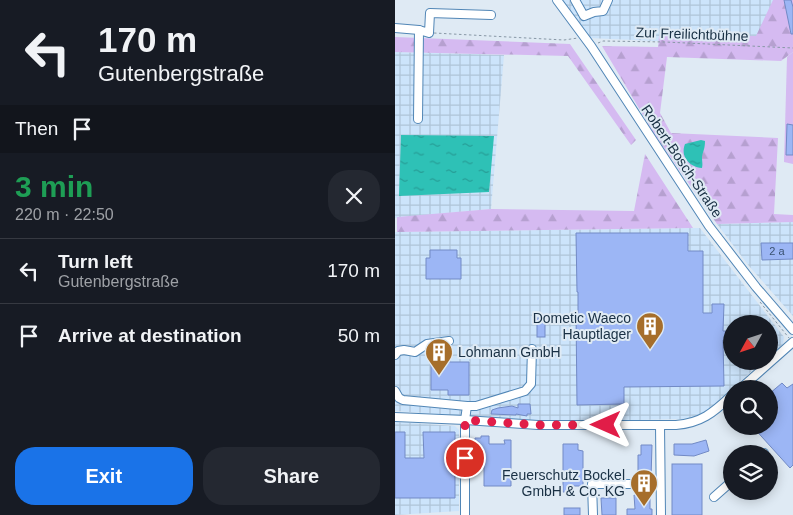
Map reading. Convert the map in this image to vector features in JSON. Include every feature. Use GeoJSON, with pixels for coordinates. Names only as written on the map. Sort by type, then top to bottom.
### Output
{"type":"FeatureCollection","features":[{"type":"Feature","properties":{"kind":"street","name":"Robert-Bosch-Straße"},"geometry":{"type":"LineString","coordinates":[[557,0],[591,46],[709,226],[756,287],[793,330]]}},
{"type":"Feature","properties":{"kind":"street"},"geometry":{"type":"LineString","coordinates":[[575,0],[584,16],[594,12],[603,12],[608,0]]}},
{"type":"Feature","properties":{"kind":"street"},"geometry":{"type":"LineString","coordinates":[[395,28],[419,30],[429,33],[430,12],[491,15]]}},
{"type":"Feature","properties":{"kind":"street"},"geometry":{"type":"LineString","coordinates":[[418,119],[419,30]]}},
{"type":"Feature","properties":{"kind":"street"},"geometry":{"type":"LineString","coordinates":[[395,355],[404,350],[415,352],[427,344],[449,341]]}},
{"type":"Feature","properties":{"kind":"street"},"geometry":{"type":"LineString","coordinates":[[750,380],[793,342]]}},
{"type":"Feature","properties":{"kind":"street"},"geometry":{"type":"LineString","coordinates":[[395,391],[399,398],[403,400],[467,406],[476,406],[525,392],[531,384],[532,349]]}},
{"type":"Feature","properties":{"kind":"street"},"geometry":{"type":"LineString","coordinates":[[395,417],[551,425],[660,425],[697,421],[712,414],[723,404]]}},
{"type":"Feature","properties":{"kind":"street"},"geometry":{"type":"LineString","coordinates":[[465,515],[465,420],[467,406]]}},
{"type":"Feature","properties":{"kind":"street"},"geometry":{"type":"LineString","coordinates":[[660,425],[661,515]]}},
{"type":"Feature","properties":{"kind":"street"},"geometry":{"type":"LineString","coordinates":[[593,515],[592,484],[660,484]]}},
{"type":"Feature","properties":{"kind":"street"},"geometry":{"type":"LineString","coordinates":[[714,497],[723,489]]}},
{"type":"Feature","properties":{"kind":"path"},"geometry":{"type":"LineString","coordinates":[[429,33],[564,40],[578,38]]}},
{"type":"Feature","properties":{"kind":"path","name":"Zur Freilichtbühne"},"geometry":{"type":"LineString","coordinates":[[591,46],[603,41],[793,48]]}},
{"type":"Feature","properties":{"kind":"shaded area"},"geometry":{"type":"Polygon","coordinates":[[[558,0],[793,0],[793,47],[588,38],[558,0]]]}},
{"type":"Feature","properties":{"kind":"shaded area"},"geometry":{"type":"Polygon","coordinates":[[[395,52],[504,55],[491,209],[395,218],[395,52]]]}},
{"type":"Feature","properties":{"kind":"shaded area"},"geometry":{"type":"Polygon","coordinates":[[[793,222],[793,316],[749,266],[717,224],[793,222]]]}},
{"type":"Feature","properties":{"kind":"shaded area"},"geometry":{"type":"Polygon","coordinates":[[[700,228],[767,315],[723,315],[723,370],[753,370],[742,380],[723,380],[723,397],[709,409],[695,417],[682,419],[551,422],[395,411],[395,232],[700,228]]]}},
{"type":"Feature","properties":{"kind":"shaded area"},"geometry":{"type":"Polygon","coordinates":[[[778,329],[784,337],[783,344],[778,348],[778,329]]]}},
{"type":"Feature","properties":{"kind":"shaded area"},"geometry":{"type":"Polygon","coordinates":[[[395,422],[455,426],[459,430],[459,511],[395,515],[395,422]]]}},
{"type":"Feature","properties":{"kind":"green space"},"geometry":{"type":"Polygon","coordinates":[[[773,0],[793,0],[793,52],[781,61],[667,57],[660,113],[671,133],[778,138],[774,214],[793,215],[793,222],[717,224],[653,132],[602,46],[658,47],[659,36],[676,34],[756,36],[773,0]]]}},
{"type":"Feature","properties":{"kind":"green space"},"geometry":{"type":"Polygon","coordinates":[[[395,37],[570,44],[636,140],[631,145],[568,56],[395,52],[395,37]]]}},
{"type":"Feature","properties":{"kind":"green space"},"geometry":{"type":"Polygon","coordinates":[[[793,52],[793,164],[784,162],[787,57],[793,52]]]}},
{"type":"Feature","properties":{"kind":"green space"},"geometry":{"type":"Polygon","coordinates":[[[645,154],[693,228],[397,232],[397,217],[491,209],[634,211],[645,154]]]}},
{"type":"Feature","properties":{"kind":"water"},"geometry":{"type":"Polygon","coordinates":[[[401,135],[494,136],[489,192],[399,196],[401,135]]]}},
{"type":"Feature","properties":{"kind":"water"},"geometry":{"type":"Polygon","coordinates":[[[701,140],[705,141],[702,168],[693,166],[687,160],[684,153],[685,144],[701,140]]]}},
{"type":"Feature","properties":{"kind":"building"},"geometry":{"type":"Polygon","coordinates":[[[784,0],[791,0],[793,7],[793,34],[791,34],[784,0]]]}},
{"type":"Feature","properties":{"kind":"building"},"geometry":{"type":"Polygon","coordinates":[[[787,124],[793,125],[793,155],[786,155],[787,124]]]}},
{"type":"Feature","properties":{"kind":"building","name":"Dometic Waeco Hauptlager"},"geometry":{"type":"Polygon","coordinates":[[[576,233],[688,233],[688,251],[703,251],[703,313],[712,313],[712,304],[724,304],[723,386],[624,387],[624,404],[577,405],[576,233]]]}},
{"type":"Feature","properties":{"kind":"building"},"geometry":{"type":"Polygon","coordinates":[[[761,243],[793,243],[793,259],[762,260],[761,243]]]}},
{"type":"Feature","properties":{"kind":"building"},"geometry":{"type":"Polygon","coordinates":[[[430,250],[457,250],[457,258],[461,258],[461,279],[426,279],[426,258],[430,258],[430,250]]]}},
{"type":"Feature","properties":{"kind":"building"},"geometry":{"type":"Polygon","coordinates":[[[537,318],[545,318],[545,337],[537,337],[537,318]]]}},
{"type":"Feature","properties":{"kind":"building"},"geometry":{"type":"Polygon","coordinates":[[[431,362],[469,362],[469,395],[448,395],[448,390],[431,390],[431,362]]]}},
{"type":"Feature","properties":{"kind":"building"},"geometry":{"type":"Polygon","coordinates":[[[782,383],[787,388],[793,384],[793,465],[790,468],[778,455],[778,445],[769,445],[760,435],[778,435],[778,386],[782,383]]]}},
{"type":"Feature","properties":{"kind":"building"},"geometry":{"type":"Polygon","coordinates":[[[518,404],[530,404],[531,414],[527,414],[527,416],[491,414],[492,410],[498,408],[512,406],[518,408],[518,404]]]}},
{"type":"Feature","properties":{"kind":"building"},"geometry":{"type":"Polygon","coordinates":[[[395,432],[405,432],[405,458],[424,458],[423,432],[455,432],[455,498],[395,498],[395,432]]]}},
{"type":"Feature","properties":{"kind":"building"},"geometry":{"type":"Polygon","coordinates":[[[481,436],[489,436],[489,444],[505,444],[504,440],[511,440],[511,486],[484,486],[484,462],[475,462],[475,438],[481,438],[481,436]]]}},
{"type":"Feature","properties":{"kind":"building"},"geometry":{"type":"Polygon","coordinates":[[[706,440],[709,451],[694,456],[674,455],[674,444],[692,444],[706,440]]]}},
{"type":"Feature","properties":{"kind":"building"},"geometry":{"type":"Polygon","coordinates":[[[563,444],[578,444],[578,450],[583,451],[583,486],[573,486],[574,492],[563,492],[563,444]]]}},
{"type":"Feature","properties":{"kind":"building"},"geometry":{"type":"Polygon","coordinates":[[[641,445],[652,445],[651,478],[647,478],[646,471],[638,471],[638,455],[641,455],[641,445]]]}},
{"type":"Feature","properties":{"kind":"building"},"geometry":{"type":"Polygon","coordinates":[[[672,464],[702,464],[702,515],[672,515],[672,464]]]}},
{"type":"Feature","properties":{"kind":"building","name":"Feuerschutz Bockel GmbH & Co. KG"},"geometry":{"type":"Polygon","coordinates":[[[634,495],[650,495],[652,515],[627,515],[627,509],[635,509],[634,495]]]}},
{"type":"Feature","properties":{"kind":"building"},"geometry":{"type":"Polygon","coordinates":[[[601,498],[616,498],[616,515],[602,515],[601,498]]]}},
{"type":"Feature","properties":{"kind":"building"},"geometry":{"type":"Polygon","coordinates":[[[564,508],[580,508],[580,515],[564,515],[564,508]]]}},
{"type":"Feature","properties":{"kind":"place","name":"Dometic Waeco Hauptlager"},"geometry":{"type":"Point","coordinates":[650,350]}},
{"type":"Feature","properties":{"kind":"place","name":"Lohmann GmbH"},"geometry":{"type":"Point","coordinates":[439,376]}},
{"type":"Feature","properties":{"kind":"place","name":"Feuerschutz Bockel GmbH & Co. KG"},"geometry":{"type":"Point","coordinates":[644,507]}},
{"type":"Feature","properties":{"kind":"route"},"geometry":{"type":"LineString","coordinates":[[465,458],[465,420],[538,425],[606,425]]}}]}
